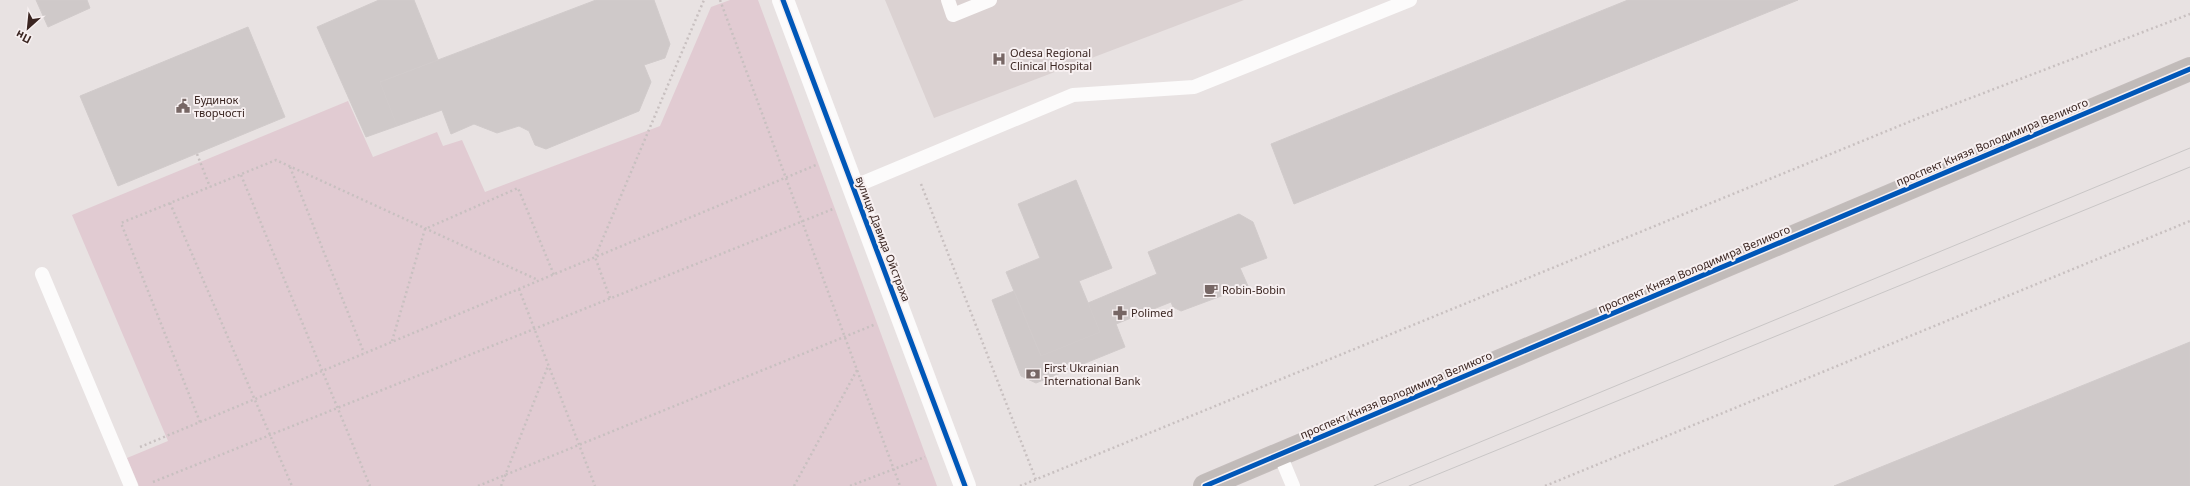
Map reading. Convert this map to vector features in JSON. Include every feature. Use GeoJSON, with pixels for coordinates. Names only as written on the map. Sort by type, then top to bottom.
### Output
{"type":"FeatureCollection","features":[{"type":"Feature","properties":{"kind":"highway","name":"проспект Князя Володимира Великого"},"geometry":{"type":"LineString","coordinates":[[1205,486],[2190,69]]}},
{"type":"Feature","properties":{"kind":"street","name":"вулиця Давида Ойстраха"},"geometry":{"type":"LineString","coordinates":[[783,0],[965,486]]}},
{"type":"Feature","properties":{"kind":"lane"},"geometry":{"type":"LineString","coordinates":[[948,0],[954,14],[990,0]]}},
{"type":"Feature","properties":{"kind":"lane"},"geometry":{"type":"LineString","coordinates":[[855,193],[913,163],[1074,95],[1194,87],[1410,0]]}},
{"type":"Feature","properties":{"kind":"lane"},"geometry":{"type":"LineString","coordinates":[[42,274],[131,486]]}},
{"type":"Feature","properties":{"kind":"lane"},"geometry":{"type":"LineString","coordinates":[[1280,455],[1293,486]]}},
{"type":"Feature","properties":{"kind":"path"},"geometry":{"type":"LineString","coordinates":[[610,298],[595,257],[704,0]]}},
{"type":"Feature","properties":{"kind":"path"},"geometry":{"type":"LineString","coordinates":[[720,0],[900,486]]}},
{"type":"Feature","properties":{"kind":"path"},"geometry":{"type":"LineString","coordinates":[[1020,486],[1921,117],[2190,14]]}},
{"type":"Feature","properties":{"kind":"path"},"geometry":{"type":"LineString","coordinates":[[197,154],[210,187]]}},
{"type":"Feature","properties":{"kind":"path"},"geometry":{"type":"LineString","coordinates":[[118,456],[841,155]]}},
{"type":"Feature","properties":{"kind":"path"},"geometry":{"type":"LineString","coordinates":[[200,422],[122,223],[170,203],[276,160],[539,281]]}},
{"type":"Feature","properties":{"kind":"path"},"geometry":{"type":"LineString","coordinates":[[913,163],[1036,480]]}},
{"type":"Feature","properties":{"kind":"path"},"geometry":{"type":"LineString","coordinates":[[290,166],[364,353]]}},
{"type":"Feature","properties":{"kind":"path"},"geometry":{"type":"LineString","coordinates":[[241,175],[370,486]]}},
{"type":"Feature","properties":{"kind":"path"},"geometry":{"type":"LineString","coordinates":[[392,341],[425,229],[518,188],[554,275]]}},
{"type":"Feature","properties":{"kind":"path"},"geometry":{"type":"LineString","coordinates":[[149,483],[802,220],[855,193]]}},
{"type":"Feature","properties":{"kind":"path"},"geometry":{"type":"LineString","coordinates":[[170,203],[292,486]]}},
{"type":"Feature","properties":{"kind":"path"},"geometry":{"type":"LineString","coordinates":[[1545,486],[2190,221]]}},
{"type":"Feature","properties":{"kind":"path"},"geometry":{"type":"LineString","coordinates":[[518,289],[594,486]]}},
{"type":"Feature","properties":{"kind":"path"},"geometry":{"type":"LineString","coordinates":[[478,486],[901,314]]}},
{"type":"Feature","properties":{"kind":"path"},"geometry":{"type":"LineString","coordinates":[[501,486],[548,366]]}},
{"type":"Feature","properties":{"kind":"path"},"geometry":{"type":"LineString","coordinates":[[794,486],[857,369]]}},
{"type":"Feature","properties":{"kind":"path"},"geometry":{"type":"LineString","coordinates":[[850,486],[950,447]]}},
{"type":"Feature","properties":{"kind":"shaded area"},"geometry":{"type":"Polygon","coordinates":[[[730,0],[758,0],[937,486],[139,486],[127,458],[168,441],[72,215],[348,101],[373,157],[437,132],[443,146],[462,140],[485,192],[660,126],[711,7],[730,0]]]}},
{"type":"Feature","properties":{"kind":"shaded area","name":"Odesa Regional Clinical Hospital"},"geometry":{"type":"Polygon","coordinates":[[[885,0],[1244,0],[934,118],[885,0]]]}},
{"type":"Feature","properties":{"kind":"building"},"geometry":{"type":"Polygon","coordinates":[[[36,0],[87,0],[90,8],[48,27],[36,0]]]}},
{"type":"Feature","properties":{"kind":"building"},"geometry":{"type":"Polygon","coordinates":[[[379,0],[414,0],[438,60],[380,82],[397,126],[366,137],[317,27],[379,0]]]}},
{"type":"Feature","properties":{"kind":"building"},"geometry":{"type":"Polygon","coordinates":[[[596,0],[654,0],[670,44],[665,58],[644,65],[651,82],[639,111],[546,149],[535,145],[529,131],[519,126],[497,133],[474,124],[451,134],[442,110],[397,126],[380,82],[596,0]]]}},
{"type":"Feature","properties":{"kind":"building"},"geometry":{"type":"Polygon","coordinates":[[[1628,0],[1798,0],[1294,204],[1271,144],[1628,0]]]}},
{"type":"Feature","properties":{"kind":"building","name":"Будинок творчості"},"geometry":{"type":"Polygon","coordinates":[[[248,27],[285,117],[118,186],[80,96],[248,27]]]}},
{"type":"Feature","properties":{"kind":"building"},"geometry":{"type":"Polygon","coordinates":[[[1076,180],[1112,268],[1079,281],[1100,332],[1041,356],[1006,272],[1040,258],[1018,204],[1076,180]]]}},
{"type":"Feature","properties":{"kind":"building"},"geometry":{"type":"Polygon","coordinates":[[[1239,214],[1253,222],[1267,258],[1240,268],[1248,286],[1181,311],[1173,307],[1171,302],[1116,324],[1125,347],[1036,383],[1021,376],[992,300],[1014,291],[1041,356],[1100,332],[1088,303],[1157,274],[1148,252],[1239,214]]]}},
{"type":"Feature","properties":{"kind":"building"},"geometry":{"type":"Polygon","coordinates":[[[2190,342],[2190,486],[1834,486],[2190,342]]]}},
{"type":"Feature","properties":{"kind":"tram line"},"geometry":{"type":"LineString","coordinates":[[1374,486],[2190,148]]}},
{"type":"Feature","properties":{"kind":"tram line"},"geometry":{"type":"LineString","coordinates":[[1409,486],[2190,167]]}},
{"type":"Feature","properties":{"kind":"cycle path"},"geometry":{"type":"LineString","coordinates":[[783,0],[965,486]]}},
{"type":"Feature","properties":{"kind":"cycle path"},"geometry":{"type":"LineString","coordinates":[[1205,486],[2190,69]]}},
{"type":"Feature","properties":{"kind":"place","name":"Odesa Regional Clinical Hospital"},"geometry":{"type":"Point","coordinates":[999,59]}},
{"type":"Feature","properties":{"kind":"place","name":"Будинок творчості"},"geometry":{"type":"Point","coordinates":[183,106]}},
{"type":"Feature","properties":{"kind":"place","name":"Robin-Bobin"},"geometry":{"type":"Point","coordinates":[1211,290]}},
{"type":"Feature","properties":{"kind":"place","name":"Polimed"},"geometry":{"type":"Point","coordinates":[1120,313]}},
{"type":"Feature","properties":{"kind":"place","name":"First Ukrainian International Bank"},"geometry":{"type":"Point","coordinates":[1033,374]}}]}
